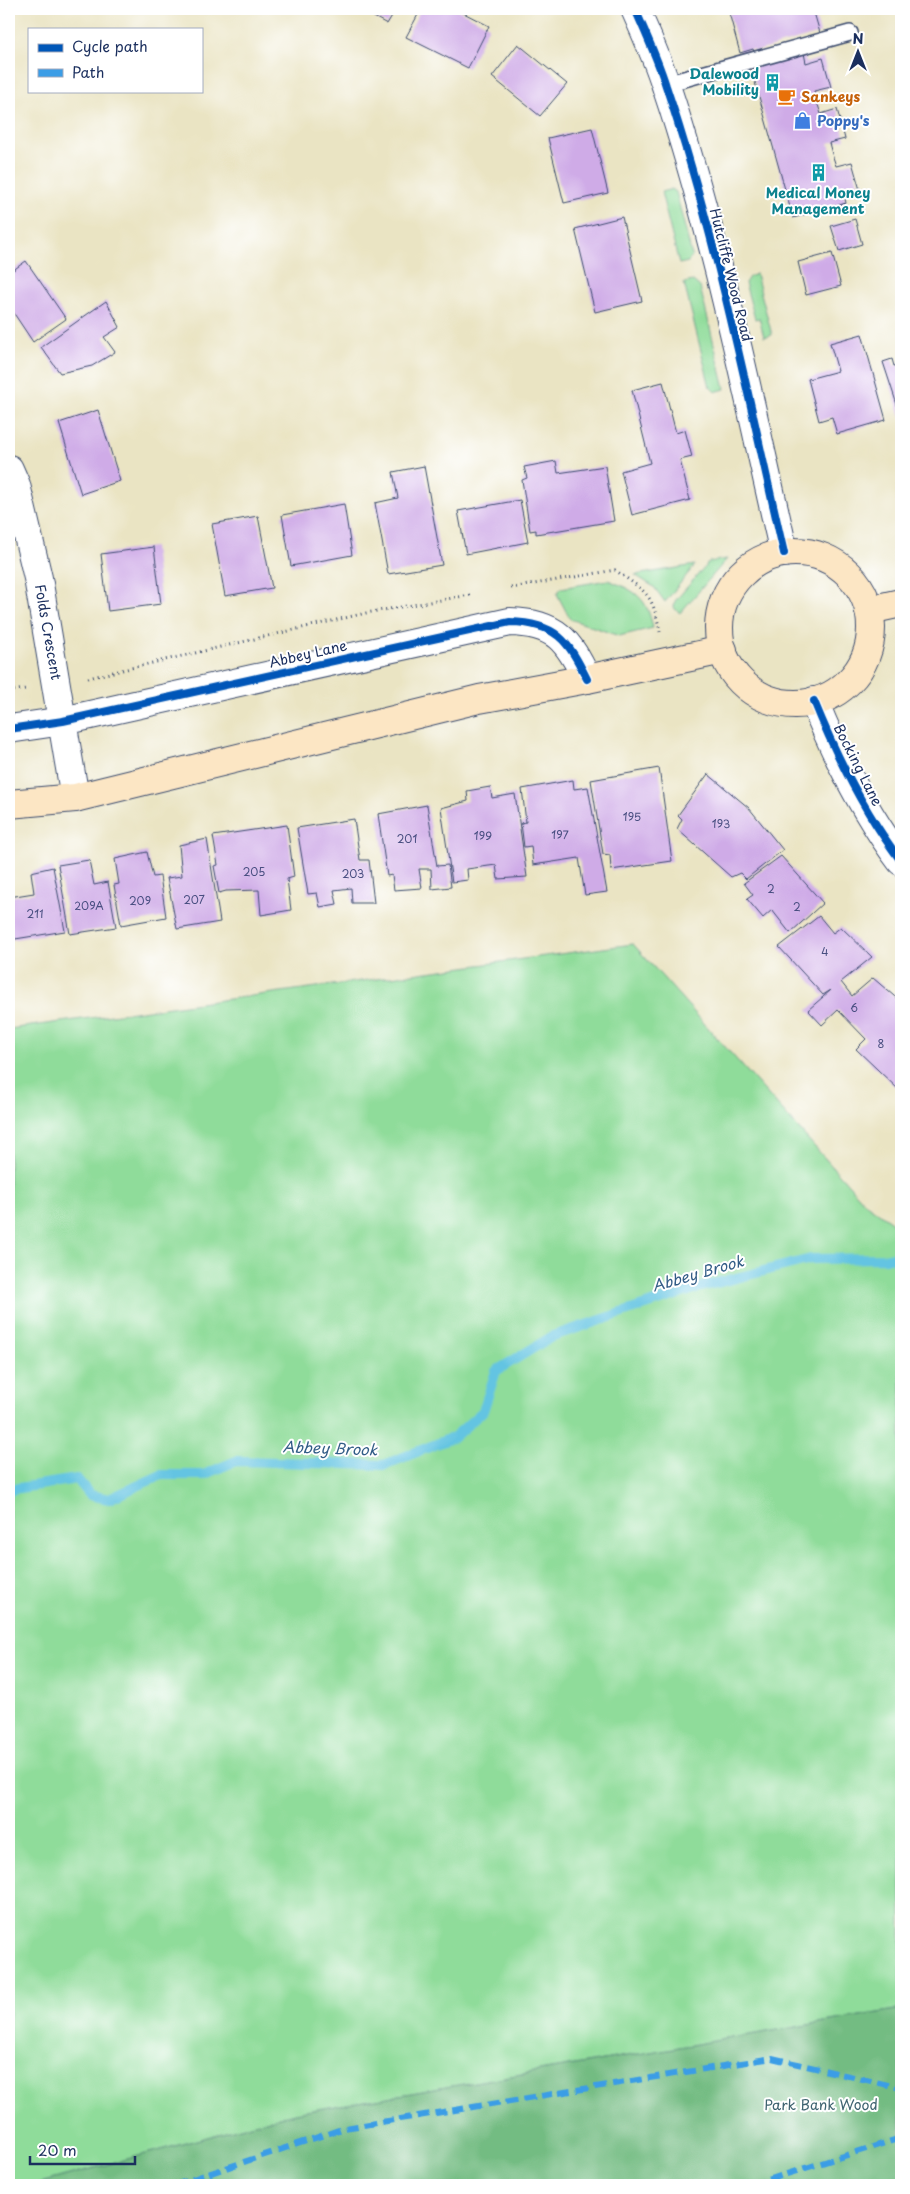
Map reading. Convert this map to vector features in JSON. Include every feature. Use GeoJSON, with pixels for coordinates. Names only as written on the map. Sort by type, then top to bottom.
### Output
{"type":"FeatureCollection","features":[{"type":"Feature","properties":{"kind":"main road"},"geometry":{"type":"LineString","coordinates":[[784,553],[814,554],[837,564],[857,584],[869,610],[871,638],[861,665],[849,682],[830,696],[814,702],[786,703],[758,694],[737,677],[722,650],[720,620],[724,603],[730,590],[751,566],[764,559],[784,553]]}},
{"type":"Feature","properties":{"kind":"main road"},"geometry":{"type":"LineString","coordinates":[[869,610],[901,603]]}},
{"type":"Feature","properties":{"kind":"main road"},"geometry":{"type":"LineString","coordinates":[[9,804],[75,798],[480,699],[587,679],[722,650]]}},
{"type":"Feature","properties":{"kind":"street","name":"Hutcliffe Wood Road"},"geometry":{"type":"LineString","coordinates":[[635,9],[666,84],[701,207],[728,313],[784,553]]}},
{"type":"Feature","properties":{"kind":"street","name":"Folds Crescent"},"geometry":{"type":"LineString","coordinates":[[9,469],[16,485],[38,578],[75,798]]}},
{"type":"Feature","properties":{"kind":"street","name":"Abbey Lane"},"geometry":{"type":"LineString","coordinates":[[9,729],[63,721],[510,622],[528,622],[545,628],[566,642],[587,679]]}},
{"type":"Feature","properties":{"kind":"street","name":"Bocking Lane"},"geometry":{"type":"LineString","coordinates":[[814,702],[853,787],[876,826],[901,861]]}},
{"type":"Feature","properties":{"kind":"lane"},"geometry":{"type":"LineString","coordinates":[[666,84],[850,33]]}},
{"type":"Feature","properties":{"kind":"green space"},"geometry":{"type":"Polygon","coordinates":[[[672,189],[676,192],[692,256],[688,262],[679,264],[661,192],[672,189]]]}},
{"type":"Feature","properties":{"kind":"green space"},"geometry":{"type":"Polygon","coordinates":[[[756,274],[772,335],[764,337],[759,318],[755,319],[745,283],[749,277],[756,274]]]}},
{"type":"Feature","properties":{"kind":"green space"},"geometry":{"type":"Polygon","coordinates":[[[693,281],[700,287],[725,389],[715,392],[710,387],[684,283],[693,281]]]}},
{"type":"Feature","properties":{"kind":"green space"},"geometry":{"type":"Polygon","coordinates":[[[727,559],[680,613],[674,608],[675,601],[709,562],[727,559]]]}},
{"type":"Feature","properties":{"kind":"green space"},"geometry":{"type":"Polygon","coordinates":[[[695,565],[665,602],[654,587],[635,575],[695,565]]]}},
{"type":"Feature","properties":{"kind":"green space"},"geometry":{"type":"Polygon","coordinates":[[[608,580],[639,596],[644,602],[653,628],[619,636],[570,619],[557,594],[561,588],[608,580]]]}},
{"type":"Feature","properties":{"kind":"green space"},"geometry":{"type":"Polygon","coordinates":[[[633,944],[865,1203],[901,1229],[901,2009],[295,2113],[33,2185],[9,2185],[9,1029],[633,944]]]}},
{"type":"Feature","properties":{"kind":"green space","name":"Park Bank Wood"},"geometry":{"type":"Polygon","coordinates":[[[901,2009],[901,2185],[33,2185],[295,2113],[901,2009]]]}},
{"type":"Feature","properties":{"kind":"building"},"geometry":{"type":"Polygon","coordinates":[[[359,9],[396,9],[387,24],[359,9]]]}},
{"type":"Feature","properties":{"kind":"building"},"geometry":{"type":"Polygon","coordinates":[[[421,9],[456,9],[489,26],[468,68],[406,37],[421,9]]]}},
{"type":"Feature","properties":{"kind":"building"},"geometry":{"type":"Polygon","coordinates":[[[728,9],[813,9],[820,33],[754,52],[753,49],[740,53],[728,9]]]}},
{"type":"Feature","properties":{"kind":"building"},"geometry":{"type":"Polygon","coordinates":[[[518,44],[567,84],[540,116],[492,77],[518,44]]]}},
{"type":"Feature","properties":{"kind":"building"},"geometry":{"type":"Polygon","coordinates":[[[804,53],[806,63],[823,58],[831,87],[814,91],[817,102],[821,114],[837,109],[845,139],[829,143],[832,154],[836,166],[852,162],[860,190],[844,195],[846,203],[793,218],[751,68],[804,53]]]}},
{"type":"Feature","properties":{"kind":"building"},"geometry":{"type":"Polygon","coordinates":[[[592,128],[608,193],[564,203],[548,138],[592,128]]]}},
{"type":"Feature","properties":{"kind":"building"},"geometry":{"type":"Polygon","coordinates":[[[622,217],[642,301],[595,312],[575,229],[622,217]]]}},
{"type":"Feature","properties":{"kind":"building"},"geometry":{"type":"Polygon","coordinates":[[[855,219],[862,244],[839,251],[831,226],[855,219]]]}},
{"type":"Feature","properties":{"kind":"building"},"geometry":{"type":"Polygon","coordinates":[[[832,253],[841,286],[806,295],[798,262],[832,253]]]}},
{"type":"Feature","properties":{"kind":"building"},"geometry":{"type":"Polygon","coordinates":[[[26,261],[66,319],[33,342],[9,306],[9,273],[26,261]]]}},
{"type":"Feature","properties":{"kind":"building"},"geometry":{"type":"Polygon","coordinates":[[[106,301],[120,327],[104,337],[115,352],[92,366],[60,373],[41,347],[106,301]]]}},
{"type":"Feature","properties":{"kind":"building"},"geometry":{"type":"Polygon","coordinates":[[[862,334],[886,420],[837,434],[832,417],[819,421],[808,379],[838,371],[830,343],[862,334]]]}},
{"type":"Feature","properties":{"kind":"building"},"geometry":{"type":"Polygon","coordinates":[[[892,359],[894,366],[901,364],[901,417],[883,362],[892,359]]]}},
{"type":"Feature","properties":{"kind":"building"},"geometry":{"type":"Polygon","coordinates":[[[663,382],[676,433],[685,430],[692,457],[680,460],[690,500],[632,515],[621,471],[650,463],[632,390],[663,382]]]}},
{"type":"Feature","properties":{"kind":"building"},"geometry":{"type":"Polygon","coordinates":[[[98,410],[120,481],[81,494],[59,423],[98,410]]]}},
{"type":"Feature","properties":{"kind":"building"},"geometry":{"type":"Polygon","coordinates":[[[556,461],[558,473],[605,466],[614,521],[536,534],[536,530],[530,531],[522,480],[527,478],[524,467],[556,461]]]}},
{"type":"Feature","properties":{"kind":"building"},"geometry":{"type":"Polygon","coordinates":[[[424,466],[442,565],[388,574],[375,503],[398,498],[393,472],[424,466]]]}},
{"type":"Feature","properties":{"kind":"building"},"geometry":{"type":"Polygon","coordinates":[[[520,500],[528,542],[466,554],[458,511],[520,500]]]}},
{"type":"Feature","properties":{"kind":"building"},"geometry":{"type":"Polygon","coordinates":[[[344,504],[352,555],[291,566],[282,515],[344,504]]]}},
{"type":"Feature","properties":{"kind":"building"},"geometry":{"type":"Polygon","coordinates":[[[258,516],[272,588],[225,596],[212,524],[258,516]]]}},
{"type":"Feature","properties":{"kind":"building"},"geometry":{"type":"Polygon","coordinates":[[[154,547],[161,604],[108,611],[101,554],[154,547]]]}},
{"type":"Feature","properties":{"kind":"building"},"geometry":{"type":"Polygon","coordinates":[[[659,768],[672,861],[611,870],[610,855],[603,854],[591,780],[659,768]]]}},
{"type":"Feature","properties":{"kind":"building"},"geometry":{"type":"Polygon","coordinates":[[[708,774],[749,808],[783,850],[746,879],[740,873],[731,877],[677,829],[682,819],[678,815],[708,774]]]}},
{"type":"Feature","properties":{"kind":"building"},"geometry":{"type":"Polygon","coordinates":[[[573,780],[574,789],[588,787],[607,892],[585,895],[579,858],[533,865],[531,846],[524,847],[521,823],[526,822],[522,789],[573,780]]]}},
{"type":"Feature","properties":{"kind":"building"},"geometry":{"type":"Polygon","coordinates":[[[490,787],[492,798],[515,794],[527,877],[498,879],[496,865],[467,869],[468,880],[452,882],[441,808],[468,801],[467,791],[490,787]]]}},
{"type":"Feature","properties":{"kind":"building"},"geometry":{"type":"Polygon","coordinates":[[[427,805],[437,866],[448,865],[451,887],[432,889],[431,869],[419,869],[422,888],[394,890],[392,875],[387,876],[378,814],[427,805]]]}},
{"type":"Feature","properties":{"kind":"building"},"geometry":{"type":"Polygon","coordinates":[[[354,819],[360,860],[369,860],[374,903],[352,903],[351,888],[334,890],[337,904],[320,907],[317,893],[308,894],[297,828],[354,819]]]}},
{"type":"Feature","properties":{"kind":"building"},"geometry":{"type":"Polygon","coordinates":[[[287,825],[294,877],[287,879],[291,910],[261,915],[259,890],[219,893],[214,866],[218,865],[213,836],[287,825]]]}},
{"type":"Feature","properties":{"kind":"building"},"geometry":{"type":"Polygon","coordinates":[[[207,839],[220,922],[177,929],[167,878],[182,876],[179,845],[207,839]]]}},
{"type":"Feature","properties":{"kind":"building"},"geometry":{"type":"Polygon","coordinates":[[[147,852],[153,877],[160,876],[166,917],[121,925],[114,885],[119,884],[115,859],[147,852]]]}},
{"type":"Feature","properties":{"kind":"building"},"geometry":{"type":"Polygon","coordinates":[[[781,856],[823,903],[790,933],[772,910],[763,918],[747,899],[753,895],[744,883],[781,856]]]}},
{"type":"Feature","properties":{"kind":"building"},"geometry":{"type":"Polygon","coordinates":[[[89,860],[94,885],[108,882],[116,927],[70,934],[58,865],[89,860]]]}},
{"type":"Feature","properties":{"kind":"building"},"geometry":{"type":"Polygon","coordinates":[[[53,867],[65,931],[9,940],[9,897],[34,893],[31,872],[53,867]]]}},
{"type":"Feature","properties":{"kind":"building"},"geometry":{"type":"Polygon","coordinates":[[[819,916],[833,933],[841,927],[872,957],[841,982],[852,996],[873,978],[901,1002],[901,1088],[899,1090],[856,1049],[866,1039],[838,1010],[822,1025],[808,1010],[831,990],[823,995],[779,947],[819,916]]]}},
{"type":"Feature","properties":{"kind":"waterway","name":"Abbey Brook"},"geometry":{"type":"LineString","coordinates":[[9,1492],[13,1489],[77,1479],[90,1495],[109,1499],[161,1475],[203,1475],[236,1461],[384,1465],[454,1437],[483,1411],[496,1371],[553,1336],[697,1288],[811,1259],[890,1258],[901,1254]]}},
{"type":"Feature","properties":{"kind":"marked path"},"geometry":{"type":"LineString","coordinates":[[175,2185],[345,2128],[772,2058],[901,2088]]}},
{"type":"Feature","properties":{"kind":"marked path"},"geometry":{"type":"LineString","coordinates":[[752,2185],[901,2138]]}},
{"type":"Feature","properties":{"kind":"cycle path"},"geometry":{"type":"LineString","coordinates":[[635,9],[663,76],[701,201],[731,318],[784,553]]}},
{"type":"Feature","properties":{"kind":"cycle path"},"geometry":{"type":"LineString","coordinates":[[9,729],[63,721],[510,622],[539,626],[559,636],[573,654],[587,679]]}},
{"type":"Feature","properties":{"kind":"cycle path"},"geometry":{"type":"LineString","coordinates":[[814,701],[852,784],[875,823],[901,861]]}},
{"type":"Feature","properties":{"kind":"place","name":"Dalewood Mobility"},"geometry":{"type":"Point","coordinates":[773,82]}},
{"type":"Feature","properties":{"kind":"place","name":"Sankeys"},"geometry":{"type":"Point","coordinates":[787,97]}},
{"type":"Feature","properties":{"kind":"place","name":"Poppy's"},"geometry":{"type":"Point","coordinates":[803,121]}},
{"type":"Feature","properties":{"kind":"place","name":"Medical Money Management"},"geometry":{"type":"Point","coordinates":[818,173]}}]}
